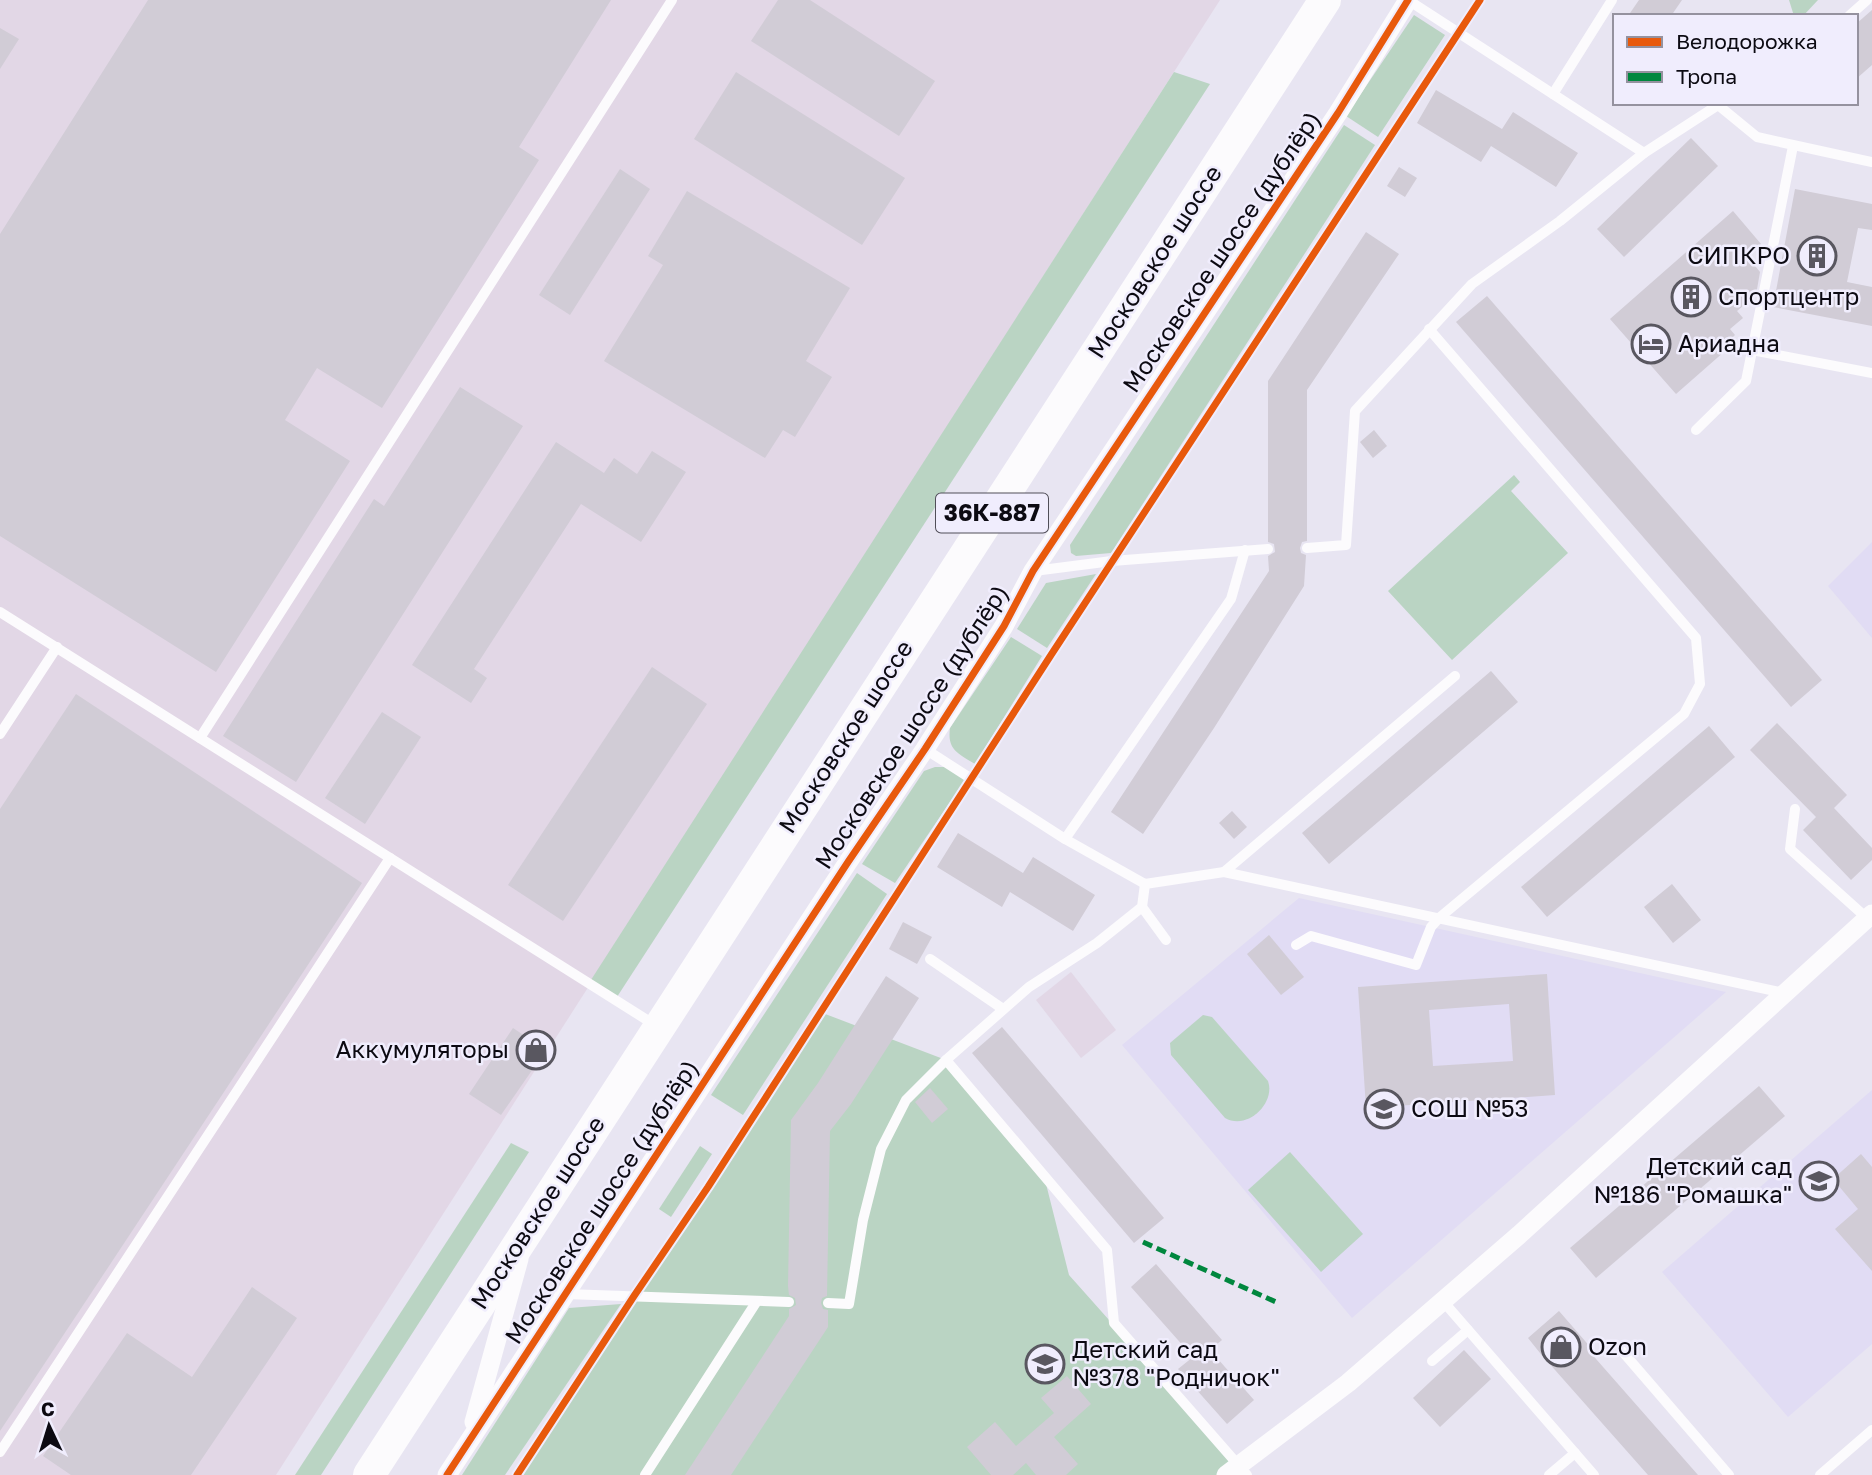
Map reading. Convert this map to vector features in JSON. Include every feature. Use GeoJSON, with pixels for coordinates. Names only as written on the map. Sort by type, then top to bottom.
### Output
{"type":"FeatureCollection","features":[{"type":"Feature","properties":{"kind":"main road","name":"Московское шоссе"},"geometry":{"type":"LineString","coordinates":[[369,1475],[528,1227],[650,1022],[1302,0]]}},
{"type":"Feature","properties":{"kind":"main road","name":"Московское шоссе"},"geometry":{"type":"LineString","coordinates":[[346,1475],[650,1022],[1325,0]]}},
{"type":"Feature","properties":{"kind":"main road","name":"Московское шоссе"},"geometry":{"type":"LineString","coordinates":[[391,1475],[983,552],[1347,0]]}},
{"type":"Feature","properties":{"kind":"street","name":"Московское шоссе (дублёр)"},"geometry":{"type":"LineString","coordinates":[[447,1475],[848,862],[925,749],[1004,626],[1033,571],[1338,113],[1408,0]]}},
{"type":"Feature","properties":{"kind":"street"},"geometry":{"type":"LineString","coordinates":[[1237,1472],[1348,1383],[1519,1235],[1870,918]]}},
{"type":"Feature","properties":{"kind":"street","name":"Московское шоссе (дублёр)"},"geometry":{"type":"LineString","coordinates":[[469,1440],[528,1227]]}},
{"type":"Feature","properties":{"kind":"lane"},"geometry":{"type":"LineString","coordinates":[[200,738],[672,0]]}},
{"type":"Feature","properties":{"kind":"lane"},"geometry":{"type":"LineString","coordinates":[[1408,0],[1644,153]]}},
{"type":"Feature","properties":{"kind":"lane"},"geometry":{"type":"LineString","coordinates":[[1553,94],[1612,0]]}},
{"type":"Feature","properties":{"kind":"lane"},"geometry":{"type":"LineString","coordinates":[[1851,14],[1867,0]]}},
{"type":"Feature","properties":{"kind":"lane"},"geometry":{"type":"LineString","coordinates":[[1307,548],[1346,545],[1356,411],[1429,329],[1472,284],[1560,221],[1644,153],[1717,105]]}},
{"type":"Feature","properties":{"kind":"lane"},"geometry":{"type":"LineString","coordinates":[[1720,105],[1757,137],[1872,162]]}},
{"type":"Feature","properties":{"kind":"lane"},"geometry":{"type":"LineString","coordinates":[[1696,430],[1745,381],[1793,146]]}},
{"type":"Feature","properties":{"kind":"lane"},"geometry":{"type":"LineString","coordinates":[[1296,945],[1311,936],[1416,965],[1431,927],[1439,918],[1684,714],[1700,684],[1696,638],[1429,329]]}},
{"type":"Feature","properties":{"kind":"lane"},"geometry":{"type":"LineString","coordinates":[[1752,350],[1872,373]]}},
{"type":"Feature","properties":{"kind":"lane"},"geometry":{"type":"LineString","coordinates":[[1033,571],[1268,549]]}},
{"type":"Feature","properties":{"kind":"lane"},"geometry":{"type":"LineString","coordinates":[[1065,839],[1231,599],[1245,550]]}},
{"type":"Feature","properties":{"kind":"lane"},"geometry":{"type":"LineString","coordinates":[[0,612],[650,1022]]}},
{"type":"Feature","properties":{"kind":"lane"},"geometry":{"type":"LineString","coordinates":[[0,734],[57,647]]}},
{"type":"Feature","properties":{"kind":"lane"},"geometry":{"type":"LineString","coordinates":[[1224,872],[1455,676]]}},
{"type":"Feature","properties":{"kind":"lane"},"geometry":{"type":"LineString","coordinates":[[925,749],[1065,839],[1145,884],[1224,872],[1785,993]]}},
{"type":"Feature","properties":{"kind":"lane"},"geometry":{"type":"LineString","coordinates":[[1795,809],[1790,849],[1870,918]]}},
{"type":"Feature","properties":{"kind":"lane"},"geometry":{"type":"LineString","coordinates":[[0,1452],[390,858]]}},
{"type":"Feature","properties":{"kind":"lane"},"geometry":{"type":"LineString","coordinates":[[1145,884],[1142,907],[1166,940]]}},
{"type":"Feature","properties":{"kind":"lane"},"geometry":{"type":"LineString","coordinates":[[828,1303],[849,1304],[863,1220],[881,1149],[906,1100],[946,1060],[1029,987],[1097,943],[1142,907]]}},
{"type":"Feature","properties":{"kind":"lane"},"geometry":{"type":"LineString","coordinates":[[930,959],[1003,1009]]}},
{"type":"Feature","properties":{"kind":"lane"},"geometry":{"type":"LineString","coordinates":[[946,1060],[1107,1250],[1114,1323],[1237,1472]]}},
{"type":"Feature","properties":{"kind":"lane"},"geometry":{"type":"LineString","coordinates":[[564,1294],[789,1302]]}},
{"type":"Feature","properties":{"kind":"lane"},"geometry":{"type":"LineString","coordinates":[[1442,1300],[1594,1475]]}},
{"type":"Feature","properties":{"kind":"lane"},"geometry":{"type":"LineString","coordinates":[[645,1475],[757,1301]]}},
{"type":"Feature","properties":{"kind":"lane"},"geometry":{"type":"LineString","coordinates":[[1432,1361],[1468,1330]]}},
{"type":"Feature","properties":{"kind":"lane"},"geometry":{"type":"LineString","coordinates":[[1622,1351],[1729,1475]]}},
{"type":"Feature","properties":{"kind":"lane"},"geometry":{"type":"LineString","coordinates":[[1820,1475],[1872,1430]]}},
{"type":"Feature","properties":{"kind":"lane"},"geometry":{"type":"LineString","coordinates":[[1549,1475],[1575,1453]]}},
{"type":"Feature","properties":{"kind":"shaded area"},"geometry":{"type":"Polygon","coordinates":[[[0,0],[1220,0],[276,1475],[0,1475],[0,0]]]}},
{"type":"Feature","properties":{"kind":"shaded area"},"geometry":{"type":"Polygon","coordinates":[[[1872,542],[1872,638],[1828,586],[1872,542]]]}},
{"type":"Feature","properties":{"kind":"shaded area","name":"СОШ №53"},"geometry":{"type":"Polygon","coordinates":[[[1299,898],[1726,992],[1352,1318],[1122,1045],[1299,898]]]}},
{"type":"Feature","properties":{"kind":"shaded area"},"geometry":{"type":"Polygon","coordinates":[[[1071,972],[1116,1030],[1081,1058],[1036,1000],[1071,972]]]}},
{"type":"Feature","properties":{"kind":"shaded area","name":"Детский сад №186 \"Ромашка\""},"geometry":{"type":"Polygon","coordinates":[[[1872,1090],[1872,1344],[1788,1417],[1662,1272],[1872,1090]]]}},
{"type":"Feature","properties":{"kind":"green space"},"geometry":{"type":"Polygon","coordinates":[[[1789,0],[1818,0],[1805,14],[1793,14],[1789,0]]]}},
{"type":"Feature","properties":{"kind":"green space"},"geometry":{"type":"Polygon","coordinates":[[[1414,15],[1445,35],[1378,137],[1346,116],[1414,15]]]}},
{"type":"Feature","properties":{"kind":"green space"},"geometry":{"type":"Polygon","coordinates":[[[1174,72],[1210,84],[615,1000],[589,983],[1174,72]]]}},
{"type":"Feature","properties":{"kind":"green space"},"geometry":{"type":"Polygon","coordinates":[[[1344,125],[1375,145],[1111,553],[1076,556],[1071,553],[1070,545],[1344,125]]]}},
{"type":"Feature","properties":{"kind":"green space"},"geometry":{"type":"Polygon","coordinates":[[[1514,475],[1520,482],[1511,491],[1568,553],[1452,660],[1388,591],[1514,475]]]}},
{"type":"Feature","properties":{"kind":"green space"},"geometry":{"type":"Polygon","coordinates":[[[1096,574],[1047,648],[1017,629],[1046,583],[1096,574]]]}},
{"type":"Feature","properties":{"kind":"green space"},"geometry":{"type":"Polygon","coordinates":[[[1011,637],[1042,656],[975,764],[952,746],[950,728],[1011,637]]]}},
{"type":"Feature","properties":{"kind":"green space"},"geometry":{"type":"Polygon","coordinates":[[[935,767],[948,767],[965,780],[895,883],[862,864],[924,771],[935,767]]]}},
{"type":"Feature","properties":{"kind":"green space"},"geometry":{"type":"Polygon","coordinates":[[[857,873],[887,894],[743,1115],[711,1095],[857,873]]]}},
{"type":"Feature","properties":{"kind":"green space"},"geometry":{"type":"Polygon","coordinates":[[[820,1012],[946,1060],[1044,1176],[1069,1275],[1238,1465],[1226,1475],[519,1475],[820,1012]]]}},
{"type":"Feature","properties":{"kind":"green space"},"geometry":{"type":"Polygon","coordinates":[[[1203,1015],[1212,1017],[1268,1081],[1268,1098],[1258,1113],[1250,1118],[1233,1121],[1225,1118],[1171,1055],[1170,1043],[1203,1015]]]}},
{"type":"Feature","properties":{"kind":"green space"},"geometry":{"type":"Polygon","coordinates":[[[511,1143],[529,1152],[321,1475],[295,1475],[511,1143]]]}},
{"type":"Feature","properties":{"kind":"green space"},"geometry":{"type":"Polygon","coordinates":[[[700,1146],[712,1154],[671,1217],[659,1209],[700,1146]]]}},
{"type":"Feature","properties":{"kind":"green space"},"geometry":{"type":"Polygon","coordinates":[[[1290,1152],[1363,1234],[1321,1272],[1248,1190],[1290,1152]]]}},
{"type":"Feature","properties":{"kind":"green space"},"geometry":{"type":"Polygon","coordinates":[[[621,1304],[505,1475],[462,1475],[569,1308],[621,1304]]]}},
{"type":"Feature","properties":{"kind":"building"},"geometry":{"type":"Polygon","coordinates":[[[148,0],[611,0],[519,147],[539,160],[382,408],[317,368],[285,420],[350,461],[216,672],[0,536],[0,234],[148,0]]]}},
{"type":"Feature","properties":{"kind":"building"},"geometry":{"type":"Polygon","coordinates":[[[778,0],[810,0],[935,81],[899,136],[751,41],[778,0]]]}},
{"type":"Feature","properties":{"kind":"building"},"geometry":{"type":"Polygon","coordinates":[[[1639,0],[1682,0],[1672,14],[1629,14],[1639,0]]]}},
{"type":"Feature","properties":{"kind":"building"},"geometry":{"type":"Polygon","coordinates":[[[1872,10],[1872,65],[1858,77],[1858,22],[1872,10]]]}},
{"type":"Feature","properties":{"kind":"building"},"geometry":{"type":"Polygon","coordinates":[[[0,28],[19,39],[0,69],[0,28]]]}},
{"type":"Feature","properties":{"kind":"building"},"geometry":{"type":"Polygon","coordinates":[[[736,72],[905,178],[862,245],[694,139],[736,72]]]}},
{"type":"Feature","properties":{"kind":"building"},"geometry":{"type":"Polygon","coordinates":[[[1436,90],[1502,129],[1513,112],[1578,153],[1556,187],[1491,146],[1481,162],[1417,123],[1436,90]]]}},
{"type":"Feature","properties":{"kind":"building"},"geometry":{"type":"Polygon","coordinates":[[[1691,138],[1718,166],[1624,257],[1597,229],[1691,138]]]}},
{"type":"Feature","properties":{"kind":"building"},"geometry":{"type":"Polygon","coordinates":[[[1399,167],[1417,178],[1405,197],[1387,186],[1399,167]]]}},
{"type":"Feature","properties":{"kind":"building"},"geometry":{"type":"Polygon","coordinates":[[[620,169],[650,189],[570,315],[539,295],[620,169]]]}},
{"type":"Feature","properties":{"kind":"building","name":"СИПКРО"},"geometry":{"type":"Polygon","coordinates":[[[1795,189],[1872,204],[1872,230],[1858,228],[1847,282],[1872,287],[1872,326],[1773,307],[1795,189]]]}},
{"type":"Feature","properties":{"kind":"building"},"geometry":{"type":"Polygon","coordinates":[[[687,191],[850,288],[806,361],[832,377],[795,437],[783,430],[765,458],[604,361],[663,265],[648,256],[687,191]]]}},
{"type":"Feature","properties":{"kind":"building","name":"Спортцентр"},"geometry":{"type":"Polygon","coordinates":[[[1733,211],[1761,244],[1747,256],[1760,272],[1756,295],[1737,311],[1743,318],[1730,329],[1735,335],[1722,347],[1725,351],[1676,394],[1610,319],[1733,211]]]}},
{"type":"Feature","properties":{"kind":"building"},"geometry":{"type":"Polygon","coordinates":[[[1366,232],[1399,254],[1307,390],[1307,541],[1302,542],[1300,548],[1301,553],[1306,555],[1304,586],[1143,834],[1111,812],[1269,571],[1268,556],[1275,552],[1274,544],[1268,542],[1268,381],[1366,232]]]}},
{"type":"Feature","properties":{"kind":"building"},"geometry":{"type":"Polygon","coordinates":[[[1487,296],[1822,680],[1791,707],[1456,322],[1487,296]]]}},
{"type":"Feature","properties":{"kind":"building"},"geometry":{"type":"Polygon","coordinates":[[[460,387],[523,426],[296,782],[223,736],[374,499],[384,506],[460,387]]]}},
{"type":"Feature","properties":{"kind":"building"},"geometry":{"type":"Polygon","coordinates":[[[1374,430],[1387,446],[1373,458],[1360,442],[1374,430]]]}},
{"type":"Feature","properties":{"kind":"building"},"geometry":{"type":"Polygon","coordinates":[[[556,442],[604,473],[614,458],[637,474],[652,451],[686,472],[641,542],[581,504],[474,669],[487,678],[471,703],[412,665],[556,442]]]}},
{"type":"Feature","properties":{"kind":"building"},"geometry":{"type":"Polygon","coordinates":[[[652,667],[707,704],[563,921],[508,885],[652,667]]]}},
{"type":"Feature","properties":{"kind":"building"},"geometry":{"type":"Polygon","coordinates":[[[1491,671],[1518,702],[1329,864],[1302,833],[1491,671]]]}},
{"type":"Feature","properties":{"kind":"building"},"geometry":{"type":"Polygon","coordinates":[[[76,694],[362,883],[0,1431],[0,809],[76,694]]]}},
{"type":"Feature","properties":{"kind":"building"},"geometry":{"type":"Polygon","coordinates":[[[382,712],[421,737],[365,824],[325,798],[382,712]]]}},
{"type":"Feature","properties":{"kind":"building"},"geometry":{"type":"Polygon","coordinates":[[[1777,723],[1847,795],[1834,808],[1872,848],[1872,860],[1851,880],[1803,830],[1816,817],[1750,750],[1777,723]]]}},
{"type":"Feature","properties":{"kind":"building"},"geometry":{"type":"Polygon","coordinates":[[[1709,726],[1735,757],[1547,917],[1521,887],[1709,726]]]}},
{"type":"Feature","properties":{"kind":"building"},"geometry":{"type":"Polygon","coordinates":[[[1232,811],[1247,827],[1234,839],[1219,823],[1232,811]]]}},
{"type":"Feature","properties":{"kind":"building"},"geometry":{"type":"Polygon","coordinates":[[[958,833],[1023,873],[1033,857],[1095,895],[1073,931],[1010,892],[1002,907],[937,867],[958,833]]]}},
{"type":"Feature","properties":{"kind":"building"},"geometry":{"type":"Polygon","coordinates":[[[1672,884],[1701,920],[1673,943],[1644,907],[1672,884]]]}},
{"type":"Feature","properties":{"kind":"building"},"geometry":{"type":"Polygon","coordinates":[[[903,922],[932,937],[917,964],[889,949],[903,922]]]}},
{"type":"Feature","properties":{"kind":"building"},"geometry":{"type":"Polygon","coordinates":[[[1269,935],[1304,977],[1281,995],[1247,954],[1269,935]]]}},
{"type":"Feature","properties":{"kind":"building"},"geometry":{"type":"Polygon","coordinates":[[[1547,974],[1555,1095],[1366,1108],[1358,987],[1547,974]],[[1509,1004],[1429,1010],[1433,1066],[1513,1061],[1509,1004]]]}},
{"type":"Feature","properties":{"kind":"building"},"geometry":{"type":"Polygon","coordinates":[[[886,976],[919,998],[851,1104],[830,1131],[827,1296],[822,1298],[821,1303],[823,1309],[828,1310],[828,1327],[731,1475],[685,1475],[789,1316],[789,1309],[796,1305],[795,1298],[789,1295],[788,1286],[791,1120],[818,1083],[886,976]]]}},
{"type":"Feature","properties":{"kind":"building"},"geometry":{"type":"Polygon","coordinates":[[[1002,1027],[1164,1218],[1134,1243],[972,1053],[1002,1027]]]}},
{"type":"Feature","properties":{"kind":"building"},"geometry":{"type":"Polygon","coordinates":[[[513,1028],[546,1050],[501,1115],[469,1094],[513,1028]]]}},
{"type":"Feature","properties":{"kind":"building"},"geometry":{"type":"Polygon","coordinates":[[[1759,1086],[1785,1116],[1596,1278],[1570,1248],[1759,1086]]]}},
{"type":"Feature","properties":{"kind":"building"},"geometry":{"type":"Polygon","coordinates":[[[930,1088],[948,1109],[932,1123],[915,1102],[930,1088]]]}},
{"type":"Feature","properties":{"kind":"building"},"geometry":{"type":"Polygon","coordinates":[[[1861,1154],[1872,1167],[1872,1271],[1835,1229],[1858,1209],[1833,1179],[1861,1154]]]}},
{"type":"Feature","properties":{"kind":"building"},"geometry":{"type":"Polygon","coordinates":[[[1156,1264],[1222,1340],[1210,1350],[1254,1400],[1227,1424],[1178,1369],[1193,1357],[1131,1287],[1156,1264]]]}},
{"type":"Feature","properties":{"kind":"building"},"geometry":{"type":"Polygon","coordinates":[[[252,1287],[297,1318],[191,1475],[71,1475],[43,1456],[127,1333],[192,1377],[252,1287]]]}},
{"type":"Feature","properties":{"kind":"building"},"geometry":{"type":"Polygon","coordinates":[[[1559,1311],[1592,1349],[1589,1351],[1698,1475],[1648,1475],[1540,1353],[1528,1338],[1559,1311]]]}},
{"type":"Feature","properties":{"kind":"building"},"geometry":{"type":"Polygon","coordinates":[[[1464,1350],[1491,1379],[1440,1427],[1413,1398],[1464,1350]]]}},
{"type":"Feature","properties":{"kind":"building"},"geometry":{"type":"Polygon","coordinates":[[[1067,1376],[1091,1404],[1054,1437],[1078,1464],[1066,1475],[1036,1475],[1026,1463],[1013,1475],[991,1475],[967,1447],[995,1422],[1016,1446],[1054,1413],[1041,1398],[1067,1376]]]}},
{"type":"Feature","properties":{"kind":"marked path"},"geometry":{"type":"LineString","coordinates":[[1143,1242],[1276,1302]]}},
{"type":"Feature","properties":{"kind":"cycle path"},"geometry":{"type":"LineString","coordinates":[[447,1475],[848,862],[925,749],[1004,626],[1033,571],[1338,113],[1408,0]]}},
{"type":"Feature","properties":{"kind":"cycle path"},"geometry":{"type":"LineString","coordinates":[[517,1475],[708,1187],[1051,655],[1480,0]]}},
{"type":"Feature","properties":{"kind":"place","name":"СИПКРО"},"geometry":{"type":"Point","coordinates":[1817,256]}},
{"type":"Feature","properties":{"kind":"place","name":"Спортцентр"},"geometry":{"type":"Point","coordinates":[1691,297]}},
{"type":"Feature","properties":{"kind":"place","name":"Ариадна"},"geometry":{"type":"Point","coordinates":[1651,344]}},
{"type":"Feature","properties":{"kind":"place","name":"Аккумуляторы"},"geometry":{"type":"Point","coordinates":[536,1050]}},
{"type":"Feature","properties":{"kind":"place","name":"СОШ №53"},"geometry":{"type":"Point","coordinates":[1384,1109]}},
{"type":"Feature","properties":{"kind":"place","name":"Детский сад №186 \"Ромашка\""},"geometry":{"type":"Point","coordinates":[1819,1181]}},
{"type":"Feature","properties":{"kind":"place","name":"Ozon"},"geometry":{"type":"Point","coordinates":[1561,1347]}},
{"type":"Feature","properties":{"kind":"place","name":"Детский сад №378 \"Родничок\""},"geometry":{"type":"Point","coordinates":[1045,1364]}}]}
